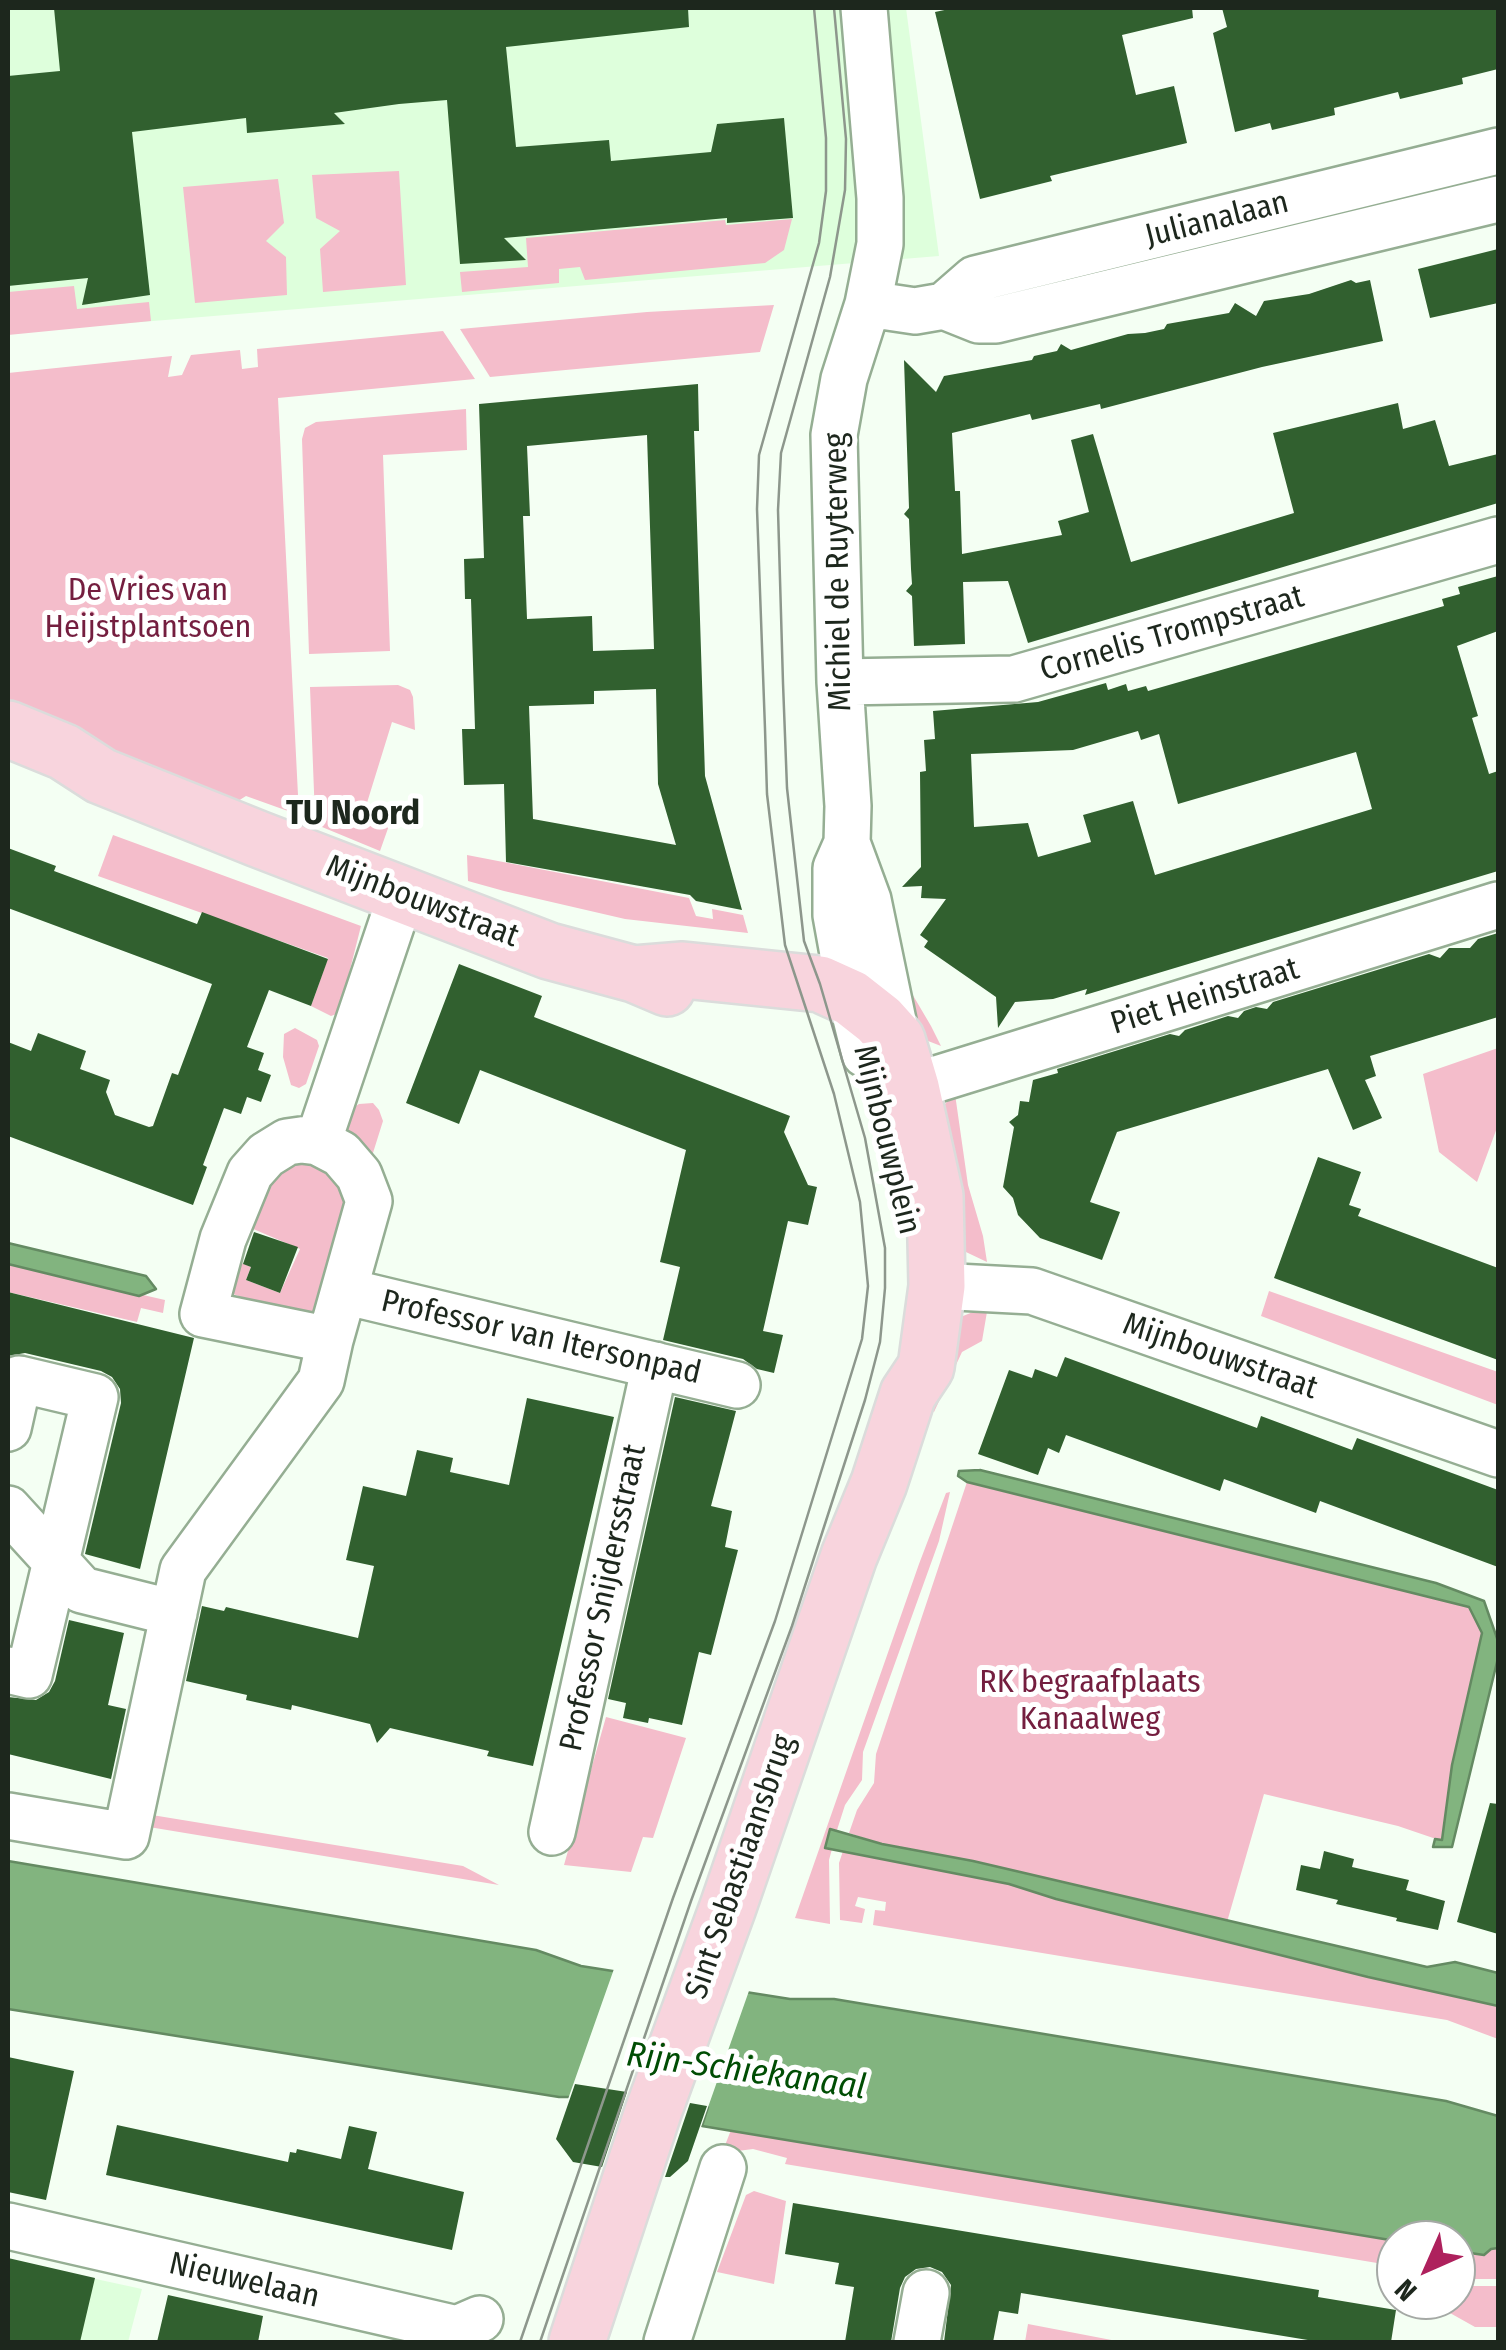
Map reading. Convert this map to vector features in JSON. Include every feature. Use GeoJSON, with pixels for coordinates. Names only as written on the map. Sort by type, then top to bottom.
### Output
{"type":"FeatureCollection","features":[{"type":"Feature","properties":{"kind":"main road","name":"Mijnbouwstraat"},"geometry":{"type":"LineString","coordinates":[[8,729],[64,752],[101,776],[549,951],[634,974],[680,994],[831,1021],[891,1060]]}},
{"type":"Feature","properties":{"kind":"main road","name":"Mijnbouwstraat"},"geometry":{"type":"LineString","coordinates":[[8,756],[56,774],[101,776]]}},
{"type":"Feature","properties":{"kind":"main road","name":"Mijnbouwstraat"},"geometry":{"type":"LineString","coordinates":[[634,974],[682,970],[820,984],[851,998],[879,1020],[891,1060]]}},
{"type":"Feature","properties":{"kind":"main road","name":"Mijnbouwplein"},"geometry":{"type":"LineString","coordinates":[[891,1060],[935,1196],[926,1285]]}},
{"type":"Feature","properties":{"kind":"main road","name":"Sint Sebastiaansbrug"},"geometry":{"type":"LineString","coordinates":[[577,2342],[617,2216],[908,1394],[926,1367],[926,1285]]}},
{"type":"Feature","properties":{"kind":"street","name":"Michiel de Ruyterweg"},"geometry":{"type":"LineString","coordinates":[[864,8],[881,221],[878,266],[844,378],[834,436],[840,682],[847,842],[868,900],[891,1060]]}},
{"type":"Feature","properties":{"kind":"street","name":"Julianalaan"},"geometry":{"type":"LineString","coordinates":[[944,306],[975,278],[1498,151]]}},
{"type":"Feature","properties":{"kind":"street","name":"Julianalaan"},"geometry":{"type":"LineString","coordinates":[[868,304],[914,310],[944,306],[979,320],[996,320],[1498,199]]}},
{"type":"Feature","properties":{"kind":"street","name":"Cornelis Trompstraat"},"geometry":{"type":"LineString","coordinates":[[840,682],[1014,679],[1498,540]]}},
{"type":"Feature","properties":{"kind":"street","name":"Michiel de Ruyterweg"},"geometry":{"type":"LineString","coordinates":[[847,842],[836,868],[836,904],[851,998]]}},
{"type":"Feature","properties":{"kind":"street"},"geometry":{"type":"LineString","coordinates":[[318,1142],[402,894]]}},
{"type":"Feature","properties":{"kind":"street","name":"Piet Heinstraat"},"geometry":{"type":"LineString","coordinates":[[891,1060],[1498,905]]}},
{"type":"Feature","properties":{"kind":"street"},"geometry":{"type":"LineString","coordinates":[[8,1816],[126,1836],[184,1570],[322,1381],[369,1200],[359,1175],[341,1154],[318,1142],[286,1142],[250,1172],[223,1239],[204,1314],[330,1340]]}},
{"type":"Feature","properties":{"kind":"street","name":"Mijnbouwstraat"},"geometry":{"type":"LineString","coordinates":[[926,1285],[1032,1290],[1498,1454]]}},
{"type":"Feature","properties":{"kind":"street","name":"Professor van Itersonpad"},"geometry":{"type":"LineString","coordinates":[[344,1292],[737,1385]]}},
{"type":"Feature","properties":{"kind":"street","name":"Professor Snijdersstraat"},"geometry":{"type":"LineString","coordinates":[[552,1832],[655,1365]]}},
{"type":"Feature","properties":{"kind":"street"},"geometry":{"type":"LineString","coordinates":[[8,1428],[19,1379],[94,1397],[29,1675],[8,1670]]}},
{"type":"Feature","properties":{"kind":"street"},"geometry":{"type":"LineString","coordinates":[[8,1509],[82,1590],[174,1613]]}},
{"type":"Feature","properties":{"kind":"street"},"geometry":{"type":"LineString","coordinates":[[668,2342],[723,2168]]}},
{"type":"Feature","properties":{"kind":"street","name":"Nieuwelaan"},"geometry":{"type":"LineString","coordinates":[[8,2226],[456,2329],[480,2319]]}},
{"type":"Feature","properties":{"kind":"street"},"geometry":{"type":"LineString","coordinates":[[917,2342],[926,2292]]}},
{"type":"Feature","properties":{"kind":"shaded area"},"geometry":{"type":"Polygon","coordinates":[[[8,8],[906,8],[939,256],[8,333],[8,8]]]}},
{"type":"Feature","properties":{"kind":"shaded area"},"geometry":{"type":"Polygon","coordinates":[[[8,2260],[142,2289],[128,2342],[8,2342],[8,2260]]]}},
{"type":"Feature","properties":{"kind":"green space"},"geometry":{"type":"Polygon","coordinates":[[[399,171],[406,285],[323,292],[320,249],[340,231],[316,218],[312,175],[399,171]]]}},
{"type":"Feature","properties":{"kind":"green space"},"geometry":{"type":"Polygon","coordinates":[[[278,179],[284,223],[266,241],[286,257],[287,295],[195,303],[183,187],[278,179]]]}},
{"type":"Feature","properties":{"kind":"green space"},"geometry":{"type":"Polygon","coordinates":[[[792,219],[784,250],[765,263],[585,280],[580,267],[559,269],[559,283],[462,292],[460,272],[528,267],[526,238],[725,220],[726,225],[792,219]]]}},
{"type":"Feature","properties":{"kind":"green space"},"geometry":{"type":"Polygon","coordinates":[[[74,286],[77,309],[149,302],[151,321],[8,335],[8,292],[74,286]]]}},
{"type":"Feature","properties":{"kind":"green space"},"geometry":{"type":"Polygon","coordinates":[[[774,305],[760,352],[490,377],[460,329],[647,312],[774,305]]]}},
{"type":"Feature","properties":{"kind":"green space","name":"De Vries van Heijstplantsoen"},"geometry":{"type":"Polygon","coordinates":[[[443,331],[475,379],[278,398],[299,815],[246,796],[238,801],[72,736],[8,719],[8,373],[172,356],[168,377],[182,375],[191,355],[240,350],[242,369],[258,367],[257,349],[443,331]]]}},
{"type":"Feature","properties":{"kind":"green space"},"geometry":{"type":"Polygon","coordinates":[[[466,409],[467,450],[383,455],[390,651],[309,654],[302,439],[305,428],[316,422],[466,409]]]}},
{"type":"Feature","properties":{"kind":"green space"},"geometry":{"type":"Polygon","coordinates":[[[398,685],[410,690],[413,697],[415,730],[392,722],[366,806],[392,817],[380,851],[322,827],[315,818],[310,687],[398,685]]]}},
{"type":"Feature","properties":{"kind":"green space"},"geometry":{"type":"Polygon","coordinates":[[[113,835],[361,926],[339,1013],[331,1016],[311,1006],[328,958],[98,876],[113,835]]]}},
{"type":"Feature","properties":{"kind":"green space"},"geometry":{"type":"Polygon","coordinates":[[[467,855],[689,898],[696,916],[713,919],[712,909],[743,915],[748,933],[625,919],[504,891],[468,881],[467,855]]]}},
{"type":"Feature","properties":{"kind":"green space"},"geometry":{"type":"Polygon","coordinates":[[[901,975],[931,1026],[941,1046],[910,1034],[901,975]]]}},
{"type":"Feature","properties":{"kind":"green space"},"geometry":{"type":"Polygon","coordinates":[[[295,1028],[317,1040],[319,1046],[306,1084],[299,1088],[291,1085],[283,1057],[284,1034],[295,1028]]]}},
{"type":"Feature","properties":{"kind":"green space"},"geometry":{"type":"Polygon","coordinates":[[[1498,1048],[1498,1125],[1477,1182],[1439,1152],[1423,1074],[1498,1048]]]}},
{"type":"Feature","properties":{"kind":"green space"},"geometry":{"type":"Polygon","coordinates":[[[955,1094],[968,1185],[987,1262],[949,1244],[934,1115],[955,1094]]]}},
{"type":"Feature","properties":{"kind":"green space"},"geometry":{"type":"Polygon","coordinates":[[[373,1103],[383,1121],[372,1156],[347,1133],[345,1125],[351,1109],[373,1103]]]}},
{"type":"Feature","properties":{"kind":"green space"},"geometry":{"type":"Polygon","coordinates":[[[302,1161],[314,1162],[342,1181],[350,1202],[319,1305],[312,1315],[301,1318],[233,1294],[226,1274],[254,1191],[276,1169],[302,1161]],[[251,1228],[242,1252],[241,1263],[251,1267],[246,1280],[280,1293],[300,1249],[251,1228]]]}},
{"type":"Feature","properties":{"kind":"green space"},"geometry":{"type":"Polygon","coordinates":[[[8,1264],[165,1300],[163,1313],[141,1308],[137,1322],[8,1292],[8,1264]]]}},
{"type":"Feature","properties":{"kind":"green space"},"geometry":{"type":"Polygon","coordinates":[[[1269,1291],[1498,1372],[1498,1405],[1261,1316],[1269,1291]]]}},
{"type":"Feature","properties":{"kind":"green space"},"geometry":{"type":"Polygon","coordinates":[[[988,1306],[982,1341],[962,1352],[934,1412],[927,1409],[948,1322],[988,1306]]]}},
{"type":"Feature","properties":{"kind":"green space","name":"RK begraafplaats Kanaalweg"},"geometry":{"type":"Polygon","coordinates":[[[967,1482],[1469,1607],[1482,1633],[1452,1765],[1442,1841],[1398,1826],[1264,1794],[1227,1922],[973,1861],[882,1844],[849,1833],[857,1810],[874,1783],[876,1754],[967,1482]]]}},
{"type":"Feature","properties":{"kind":"green space"},"geometry":{"type":"Polygon","coordinates":[[[950,1492],[939,1541],[863,1752],[862,1780],[845,1805],[837,1830],[831,1829],[826,1848],[832,1849],[830,1924],[795,1918],[919,1564],[946,1493],[950,1492]]]}},
{"type":"Feature","properties":{"kind":"green space"},"geometry":{"type":"Polygon","coordinates":[[[606,1717],[686,1738],[653,1838],[643,1837],[631,1872],[564,1865],[606,1717]]]}},
{"type":"Feature","properties":{"kind":"green space"},"geometry":{"type":"Polygon","coordinates":[[[152,1815],[463,1866],[499,1885],[149,1827],[152,1815]]]}},
{"type":"Feature","properties":{"kind":"green space"},"geometry":{"type":"Polygon","coordinates":[[[843,1851],[1009,1884],[1368,1977],[1498,2006],[1498,2039],[1447,2020],[873,1925],[875,1910],[885,1911],[886,1902],[858,1897],[855,1906],[865,1909],[862,1923],[840,1920],[839,1863],[843,1851]]]}},
{"type":"Feature","properties":{"kind":"green space"},"geometry":{"type":"Polygon","coordinates":[[[731,2130],[1376,2238],[1376,2263],[785,2164],[787,2158],[753,2149],[722,2153],[731,2130]]]}},
{"type":"Feature","properties":{"kind":"green space"},"geometry":{"type":"Polygon","coordinates":[[[754,2191],[786,2201],[774,2284],[717,2272],[746,2195],[754,2191]]]}},
{"type":"Feature","properties":{"kind":"green space"},"geometry":{"type":"Polygon","coordinates":[[[1498,2248],[1498,2279],[1476,2279],[1476,2254],[1484,2255],[1498,2248]]]}},
{"type":"Feature","properties":{"kind":"green space"},"geometry":{"type":"Polygon","coordinates":[[[1476,2286],[1498,2286],[1498,2327],[1475,2327],[1462,2320],[1476,2320],[1476,2286]]]}},
{"type":"Feature","properties":{"kind":"green space"},"geometry":{"type":"Polygon","coordinates":[[[1028,2324],[1122,2342],[1025,2342],[1028,2324]]]}},
{"type":"Feature","properties":{"kind":"water"},"geometry":{"type":"Polygon","coordinates":[[[8,1243],[146,1276],[156,1289],[139,1296],[8,1264],[8,1243]]]}},
{"type":"Feature","properties":{"kind":"water"},"geometry":{"type":"Polygon","coordinates":[[[980,1470],[1436,1583],[1484,1601],[1498,1641],[1498,1658],[1452,1847],[1433,1847],[1435,1839],[1442,1840],[1452,1765],[1482,1633],[1469,1607],[967,1482],[958,1476],[959,1471],[980,1470]]]}},
{"type":"Feature","properties":{"kind":"water"},"geometry":{"type":"Polygon","coordinates":[[[830,1829],[1427,1967],[1455,1962],[1498,1973],[1498,2006],[1368,1977],[1009,1884],[825,1848],[830,1829]]]}},
{"type":"Feature","properties":{"kind":"water","name":"Rijn-Schiekanaal"},"geometry":{"type":"Polygon","coordinates":[[[8,1861],[536,1950],[581,1966],[790,1999],[834,1999],[1446,2101],[1498,2116],[1498,2248],[1484,2255],[1476,2254],[1476,2220],[1376,2220],[1376,2238],[702,2126],[708,2107],[578,2085],[572,2097],[559,2097],[8,2009],[8,1861]]]}},
{"type":"Feature","properties":{"kind":"pier"},"geometry":{"type":"Polygon","coordinates":[[[615,1966],[750,1988],[700,2130],[702,2111],[580,2090],[572,2102],[567,2102],[615,1966]]]}},
{"type":"Feature","properties":{"kind":"building"},"geometry":{"type":"Polygon","coordinates":[[[54,8],[688,8],[689,27],[506,47],[516,147],[609,140],[611,161],[711,152],[717,124],[784,118],[793,218],[727,223],[727,218],[504,238],[526,260],[460,264],[447,100],[399,104],[334,113],[345,124],[247,133],[246,118],[132,132],[150,295],[82,305],[88,278],[8,286],[8,76],[60,71],[54,8]]]}},
{"type":"Feature","properties":{"kind":"building"},"geometry":{"type":"Polygon","coordinates":[[[954,8],[1192,8],[1193,18],[1122,35],[1136,95],[1174,86],[1187,143],[1050,176],[1052,181],[980,199],[935,12],[954,8]]]}},
{"type":"Feature","properties":{"kind":"building"},"geometry":{"type":"Polygon","coordinates":[[[1222,8],[1498,8],[1498,69],[1462,78],[1463,84],[1400,99],[1398,92],[1334,108],[1335,115],[1272,130],[1270,123],[1235,132],[1213,33],[1227,27],[1222,8]]]}},
{"type":"Feature","properties":{"kind":"building"},"geometry":{"type":"Polygon","coordinates":[[[1498,249],[1498,303],[1430,318],[1418,269],[1498,249]]]}},
{"type":"Feature","properties":{"kind":"building"},"geometry":{"type":"Polygon","coordinates":[[[1351,280],[1370,280],[1383,341],[1262,367],[1101,409],[1100,404],[1032,420],[1030,414],[952,433],[955,491],[960,491],[962,554],[1062,535],[1058,521],[1089,512],[1071,440],[1093,434],[1131,562],[1294,513],[1273,433],[1398,403],[1403,429],[1435,420],[1449,466],[1498,454],[1498,503],[1028,643],[1008,581],[963,582],[965,644],[914,646],[912,596],[906,591],[912,584],[909,519],[904,514],[909,508],[904,360],[936,392],[944,376],[1032,360],[1034,356],[1057,351],[1061,344],[1071,350],[1128,334],[1164,329],[1167,324],[1229,313],[1235,303],[1256,316],[1264,301],[1309,294],[1351,280]]]}},
{"type":"Feature","properties":{"kind":"building"},"geometry":{"type":"Polygon","coordinates":[[[698,384],[699,431],[694,431],[705,776],[742,910],[696,901],[690,895],[506,862],[504,784],[464,785],[462,729],[475,729],[471,599],[465,599],[464,559],[484,558],[479,404],[698,384]],[[647,435],[527,446],[530,516],[523,516],[527,619],[592,616],[593,651],[654,649],[647,435]],[[656,689],[594,691],[594,704],[529,706],[533,819],[676,845],[658,784],[656,689]]]}},
{"type":"Feature","properties":{"kind":"building"},"geometry":{"type":"Polygon","coordinates":[[[1498,576],[1498,631],[1457,646],[1478,716],[1472,718],[1489,774],[1498,771],[1498,871],[1085,995],[1087,989],[1053,999],[1015,1002],[998,1028],[996,997],[924,947],[928,941],[920,935],[946,899],[921,898],[922,886],[902,887],[921,867],[920,772],[926,771],[924,740],[935,739],[933,711],[1038,702],[1106,683],[1108,690],[1126,684],[1128,691],[1146,686],[1148,691],[1444,606],[1442,599],[1460,594],[1458,587],[1498,576]],[[1138,731],[1073,750],[971,754],[974,827],[1028,823],[1038,857],[1091,842],[1083,815],[1133,801],[1155,875],[1372,809],[1356,752],[1178,804],[1159,734],[1141,740],[1138,731]]]}},
{"type":"Feature","properties":{"kind":"building"},"geometry":{"type":"Polygon","coordinates":[[[8,848],[56,866],[54,871],[197,924],[202,912],[328,959],[311,1006],[269,990],[247,1047],[264,1053],[258,1070],[271,1075],[261,1102],[247,1097],[241,1114],[224,1108],[193,1205],[8,1136],[8,1042],[31,1051],[38,1033],[86,1051],[80,1069],[110,1080],[106,1092],[115,1115],[153,1126],[172,1073],[178,1075],[212,984],[8,908],[8,848]]]}},
{"type":"Feature","properties":{"kind":"building"},"geometry":{"type":"Polygon","coordinates":[[[1498,933],[1498,1017],[1370,1056],[1376,1076],[1365,1080],[1382,1118],[1353,1130],[1328,1069],[1117,1132],[1090,1202],[1120,1212],[1102,1260],[1040,1238],[1018,1215],[1013,1198],[1003,1187],[1014,1127],[1009,1122],[1018,1115],[1020,1101],[1029,1102],[1033,1080],[1170,1034],[1179,1036],[1185,1030],[1228,1016],[1238,1018],[1256,1007],[1267,1009],[1273,1002],[1429,954],[1440,958],[1449,948],[1470,948],[1478,939],[1498,933]]]}},
{"type":"Feature","properties":{"kind":"building"},"geometry":{"type":"Polygon","coordinates":[[[459,964],[542,996],[534,1017],[790,1116],[784,1132],[808,1185],[817,1187],[808,1225],[788,1221],[763,1331],[783,1335],[774,1373],[757,1369],[743,1359],[663,1340],[680,1267],[660,1262],[686,1150],[480,1070],[459,1124],[406,1103],[459,964]]]}},
{"type":"Feature","properties":{"kind":"building"},"geometry":{"type":"Polygon","coordinates":[[[1318,1157],[1361,1172],[1349,1205],[1361,1209],[1358,1216],[1498,1268],[1498,1360],[1274,1278],[1318,1157]]]}},
{"type":"Feature","properties":{"kind":"building"},"geometry":{"type":"Polygon","coordinates":[[[254,1232],[298,1247],[280,1293],[246,1280],[251,1267],[243,1264],[254,1232]]]}},
{"type":"Feature","properties":{"kind":"building"},"geometry":{"type":"Polygon","coordinates":[[[8,1292],[194,1338],[140,1569],[85,1554],[121,1403],[120,1389],[112,1377],[101,1371],[25,1353],[8,1356],[8,1292]]]}},
{"type":"Feature","properties":{"kind":"building"},"geometry":{"type":"Polygon","coordinates":[[[1065,1357],[1257,1428],[1261,1416],[1352,1450],[1357,1438],[1498,1490],[1498,1567],[1320,1501],[1316,1513],[1224,1479],[1220,1491],[1066,1435],[1059,1453],[1048,1448],[1038,1475],[978,1454],[1009,1370],[1032,1378],[1035,1369],[1057,1377],[1065,1357]]]}},
{"type":"Feature","properties":{"kind":"building"},"geometry":{"type":"Polygon","coordinates":[[[675,1397],[736,1411],[711,1506],[732,1511],[725,1547],[738,1550],[711,1655],[699,1652],[682,1725],[649,1718],[648,1723],[623,1718],[626,1703],[608,1699],[675,1397]]]}},
{"type":"Feature","properties":{"kind":"building"},"geometry":{"type":"Polygon","coordinates":[[[527,1398],[614,1417],[533,1766],[487,1756],[489,1751],[390,1728],[377,1743],[370,1724],[292,1705],[291,1710],[246,1700],[247,1695],[186,1681],[202,1606],[224,1611],[226,1607],[358,1638],[374,1566],[346,1560],[363,1486],[406,1496],[417,1450],[453,1458],[450,1472],[509,1485],[527,1398]]]}},
{"type":"Feature","properties":{"kind":"building"},"geometry":{"type":"Polygon","coordinates":[[[69,1620],[124,1633],[108,1705],[126,1709],[111,1779],[8,1754],[8,1697],[36,1700],[49,1692],[69,1620]]]}},
{"type":"Feature","properties":{"kind":"building"},"geometry":{"type":"Polygon","coordinates":[[[1490,1803],[1498,1804],[1498,1934],[1457,1922],[1490,1803]]]}},
{"type":"Feature","properties":{"kind":"building"},"geometry":{"type":"Polygon","coordinates":[[[1324,1851],[1354,1859],[1352,1867],[1409,1880],[1406,1890],[1445,1901],[1438,1930],[1296,1890],[1301,1865],[1320,1869],[1324,1851]]]}},
{"type":"Feature","properties":{"kind":"building"},"geometry":{"type":"Polygon","coordinates":[[[8,2057],[74,2071],[46,2200],[8,2192],[8,2057]]]}},
{"type":"Feature","properties":{"kind":"building"},"geometry":{"type":"Polygon","coordinates":[[[575,2084],[627,2092],[602,2167],[573,2162],[556,2139],[575,2084]]]}},
{"type":"Feature","properties":{"kind":"building"},"geometry":{"type":"Polygon","coordinates":[[[690,2103],[707,2106],[688,2161],[665,2177],[690,2103]]]}},
{"type":"Feature","properties":{"kind":"building"},"geometry":{"type":"Polygon","coordinates":[[[117,2125],[288,2162],[290,2152],[296,2153],[297,2149],[341,2159],[349,2126],[377,2132],[368,2169],[464,2192],[452,2250],[106,2175],[117,2125]]]}},
{"type":"Feature","properties":{"kind":"building"},"geometry":{"type":"Polygon","coordinates":[[[793,2203],[1319,2290],[1318,2297],[1376,2307],[1376,2320],[1394,2320],[1391,2342],[1320,2342],[1021,2293],[1018,2314],[999,2311],[993,2342],[944,2342],[951,2285],[942,2272],[930,2267],[916,2269],[905,2277],[891,2342],[845,2342],[854,2287],[835,2284],[839,2263],[785,2254],[793,2203]]]}},
{"type":"Feature","properties":{"kind":"building"},"geometry":{"type":"Polygon","coordinates":[[[8,2258],[95,2278],[80,2342],[8,2342],[8,2258]]]}},
{"type":"Feature","properties":{"kind":"building"},"geometry":{"type":"Polygon","coordinates":[[[168,2295],[263,2316],[258,2342],[157,2342],[168,2295]]]}},
{"type":"Feature","properties":{"kind":"tram line"},"geometry":{"type":"LineString","coordinates":[[520,2342],[673,1898],[775,1621],[862,1339],[868,1286],[860,1202],[834,1094],[785,945],[767,794],[757,509],[759,455],[819,243],[826,191],[826,138],[814,8]]}},
{"type":"Feature","properties":{"kind":"tram line"},"geometry":{"type":"LineString","coordinates":[[540,2342],[691,1901],[792,1626],[880,1342],[885,1248],[865,1138],[804,941],[787,788],[783,683],[778,510],[781,453],[830,277],[845,190],[846,139],[834,8]]}},
{"type":"Feature","properties":{"kind":"district","name":"TU Noord"},"geometry":{"type":"Point","coordinates":[353,814]}}]}
